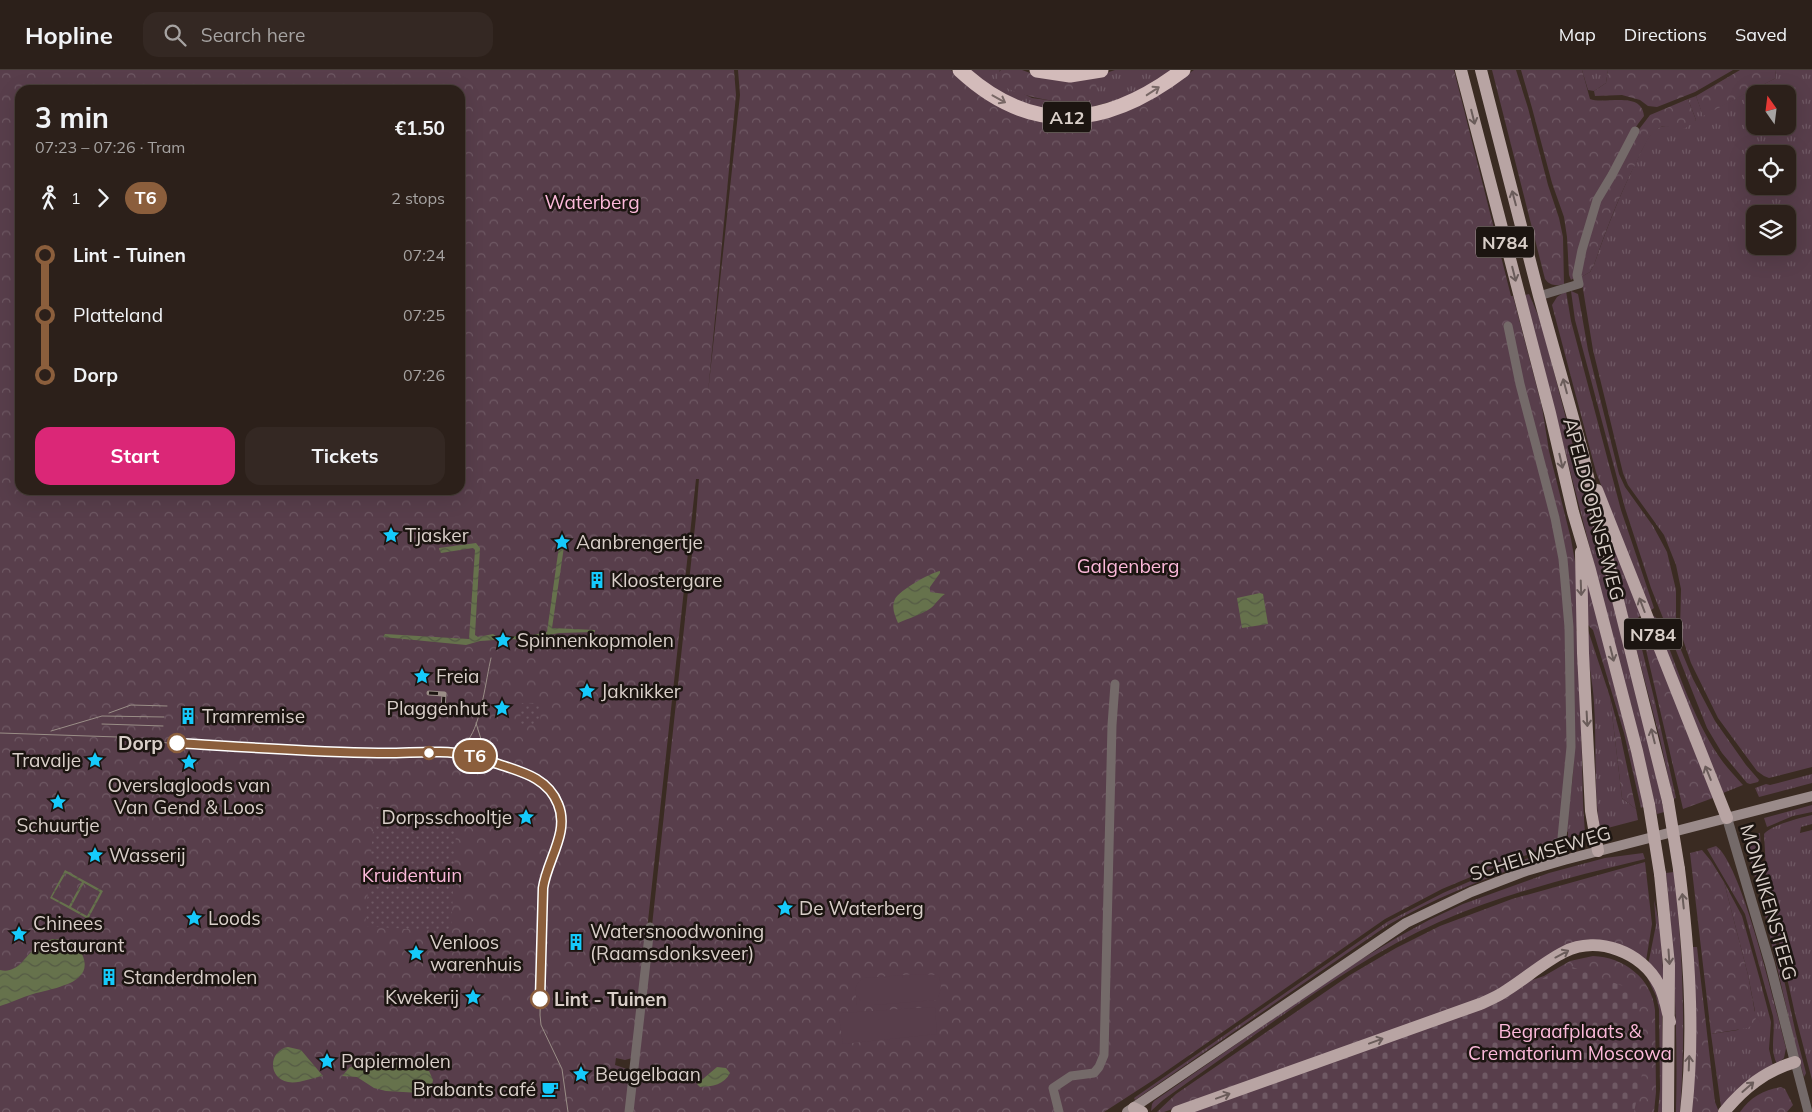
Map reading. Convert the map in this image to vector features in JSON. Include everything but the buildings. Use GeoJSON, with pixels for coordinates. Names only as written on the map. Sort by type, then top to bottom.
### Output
{"type":"FeatureCollection","features":[{"type":"Feature","properties":{"kind":"highway","name":"A12"},"geometry":{"type":"LineString","coordinates":[[960,70],[982,89],[1012,106],[1038,114],[1067,117],[1097,114],[1125,106],[1150,93],[1183,70]]}},
{"type":"Feature","properties":{"kind":"highway"},"geometry":{"type":"LineString","coordinates":[[1037,70],[1070,75],[1101,70]]}},
{"type":"Feature","properties":{"kind":"main road","name":"APELDOORNSEWEG"},"geometry":{"type":"LineString","coordinates":[[1461,70],[1632,732],[1649,805],[1660,874],[1669,955],[1668,1112]]}},
{"type":"Feature","properties":{"kind":"main road","name":"APELDOORNSEWEG"},"geometry":{"type":"LineString","coordinates":[[1481,70],[1582,450],[1668,800],[1679,869],[1686,933],[1690,999],[1686,1112]]}},
{"type":"Feature","properties":{"kind":"main road","name":"N784"},"geometry":{"type":"LineString","coordinates":[[1582,450],[1727,818]]}},
{"type":"Feature","properties":{"kind":"main road","name":"N784"},"geometry":{"type":"LineString","coordinates":[[1581,539],[1591,811],[1598,851]]}},
{"type":"Feature","properties":{"kind":"main road","name":"SCHELMSEWEG"},"geometry":{"type":"LineString","coordinates":[[1134,1111],[1406,923],[1471,892],[1526,871],[1564,860],[1812,796]]}},
{"type":"Feature","properties":{"kind":"main road"},"geometry":{"type":"LineString","coordinates":[[1177,1112],[1480,1004],[1506,991],[1567,950],[1584,946],[1601,945],[1615,949],[1628,955],[1646,968],[1661,988],[1670,1022]]}},
{"type":"Feature","properties":{"kind":"main road"},"geometry":{"type":"LineString","coordinates":[[1724,1112],[1758,1078],[1776,1068],[1795,1062]]}},
{"type":"Feature","properties":{"kind":"street"},"geometry":{"type":"LineString","coordinates":[[1540,296],[1579,284],[1578,275],[1582,250],[1598,200],[1635,130]]}},
{"type":"Feature","properties":{"kind":"street","name":"APELDOORNSEWEG"},"geometry":{"type":"LineString","coordinates":[[1508,326],[1520,384],[1564,559],[1569,627],[1571,746],[1562,838],[1564,860]]}},
{"type":"Feature","properties":{"kind":"street"},"geometry":{"type":"LineString","coordinates":[[1059,1112],[1053,1088],[1071,1076],[1094,1074],[1104,1055],[1112,725],[1115,684]]}},
{"type":"Feature","properties":{"kind":"street","name":"MONNIKENSTEEG"},"geometry":{"type":"LineString","coordinates":[[1727,818],[1770,964],[1808,1112]]}},
{"type":"Feature","properties":{"kind":"street"},"geometry":{"type":"LineString","coordinates":[[629,1112],[650,927]]}},
{"type":"Feature","properties":{"kind":"green space","name":"Galgenberg"},"geometry":{"type":"Polygon","coordinates":[[[0,70],[734,70],[736,95],[708,393],[740,95],[738,70],[951,70],[977,93],[1008,111],[1113,116],[1140,105],[1194,70],[1454,70],[1511,296],[1513,296],[1542,407],[1549,451],[1571,539],[1577,573],[1577,626],[1567,728],[1568,747],[1558,841],[1555,845],[1504,863],[1442,889],[1385,919],[1158,1077],[1104,1112],[632,1112],[696,517],[699,479],[696,479],[632,1058],[625,1060],[616,1058],[615,1065],[627,1069],[630,1074],[626,1112],[0,1112],[0,70]]]}},
{"type":"Feature","properties":{"kind":"green space"},"geometry":{"type":"Polygon","coordinates":[[[968,70],[1001,70],[999,71],[1020,92],[1032,98],[1070,103],[1088,79],[1115,70],[1174,70],[1135,95],[1081,110],[1037,108],[996,92],[968,70]]]}},
{"type":"Feature","properties":{"kind":"green space"},"geometry":{"type":"Polygon","coordinates":[[[1001,70],[1022,70],[1033,74],[1088,79],[1096,83],[1097,90],[1093,97],[1086,101],[1068,102],[1043,99],[1019,93],[1002,85],[997,76],[1001,70]]]}},
{"type":"Feature","properties":{"kind":"green space"},"geometry":{"type":"Polygon","coordinates":[[[1492,70],[1516,70],[1559,218],[1563,237],[1564,284],[1554,285],[1545,279],[1492,70]]]}},
{"type":"Feature","properties":{"kind":"green space"},"geometry":{"type":"Polygon","coordinates":[[[1521,70],[1582,70],[1590,99],[1622,100],[1637,103],[1642,108],[1644,116],[1631,134],[1611,173],[1574,278],[1571,280],[1564,217],[1552,183],[1521,70]]]}},
{"type":"Feature","properties":{"kind":"green space"},"geometry":{"type":"Polygon","coordinates":[[[1582,70],[1608,70],[1606,83],[1594,91],[1588,90],[1582,70]]]}},
{"type":"Feature","properties":{"kind":"green space"},"geometry":{"type":"Polygon","coordinates":[[[1608,70],[1733,70],[1695,92],[1657,107],[1648,106],[1640,100],[1622,95],[1595,96],[1594,91],[1606,83],[1608,70]]]}},
{"type":"Feature","properties":{"kind":"green space"},"geometry":{"type":"Polygon","coordinates":[[[1740,70],[1775,70],[1776,78],[1763,85],[1746,85],[1746,94],[1703,116],[1696,96],[1740,70]]]}},
{"type":"Feature","properties":{"kind":"green space"},"geometry":{"type":"Polygon","coordinates":[[[1775,70],[1812,70],[1812,767],[1769,778],[1757,771],[1718,718],[1691,663],[1680,631],[1681,589],[1676,565],[1664,535],[1628,485],[1623,473],[1593,350],[1581,277],[1590,272],[1594,265],[1608,226],[1649,137],[1660,127],[1665,126],[1676,129],[1696,120],[1688,99],[1696,96],[1703,115],[1746,93],[1746,135],[1796,135],[1796,85],[1762,85],[1776,78],[1775,70]]]}},
{"type":"Feature","properties":{"kind":"green space"},"geometry":{"type":"Polygon","coordinates":[[[1688,99],[1696,120],[1680,130],[1660,127],[1650,137],[1618,201],[1594,265],[1590,272],[1581,277],[1583,251],[1599,201],[1637,132],[1650,115],[1688,99]]]}},
{"type":"Feature","properties":{"kind":"green space"},"geometry":{"type":"Polygon","coordinates":[[[1566,291],[1571,321],[1621,510],[1654,608],[1650,611],[1596,472],[1552,305],[1557,297],[1566,291]]]}},
{"type":"Feature","properties":{"kind":"green space"},"geometry":{"type":"Polygon","coordinates":[[[1571,291],[1578,294],[1588,350],[1619,474],[1625,487],[1653,526],[1667,552],[1676,590],[1676,632],[1681,650],[1693,679],[1715,721],[1759,780],[1758,782],[1747,783],[1722,753],[1707,728],[1651,588],[1625,508],[1575,320],[1571,291]]]}},
{"type":"Feature","properties":{"kind":"green space"},"geometry":{"type":"Polygon","coordinates":[[[1529,294],[1541,322],[1652,753],[1664,812],[1657,814],[1525,295],[1529,294]]]}},
{"type":"Feature","properties":{"kind":"green space"},"geometry":{"type":"Polygon","coordinates":[[[1599,506],[1641,615],[1637,619],[1636,625],[1676,798],[1673,799],[1660,739],[1599,506]]]}},
{"type":"Feature","properties":{"kind":"green space"},"geometry":{"type":"Polygon","coordinates":[[[1585,571],[1645,806],[1641,808],[1624,733],[1593,630],[1588,625],[1585,571]]]}},
{"type":"Feature","properties":{"kind":"green space"},"geometry":{"type":"Polygon","coordinates":[[[1652,615],[1658,619],[1685,688],[1708,739],[1724,763],[1743,785],[1723,793],[1652,615]]]}},
{"type":"Feature","properties":{"kind":"green space"},"geometry":{"type":"Polygon","coordinates":[[[1643,619],[1713,798],[1683,809],[1640,624],[1643,619]]]}},
{"type":"Feature","properties":{"kind":"green space"},"geometry":{"type":"Polygon","coordinates":[[[1579,630],[1585,833],[1568,838],[1568,832],[1566,831],[1573,775],[1574,746],[1572,633],[1579,630]]]}},
{"type":"Feature","properties":{"kind":"green space"},"geometry":{"type":"Polygon","coordinates":[[[1588,630],[1610,697],[1622,798],[1636,809],[1638,820],[1600,830],[1597,798],[1595,719],[1587,639],[1588,630]]]}},
{"type":"Feature","properties":{"kind":"green space"},"geometry":{"type":"Polygon","coordinates":[[[1610,697],[1620,734],[1636,809],[1622,798],[1610,697]]]}},
{"type":"Feature","properties":{"kind":"green space"},"geometry":{"type":"Polygon","coordinates":[[[521,703],[541,704],[540,723],[537,725],[520,724],[521,703]]]}},
{"type":"Feature","properties":{"kind":"green space"},"geometry":{"type":"Polygon","coordinates":[[[1812,774],[1812,783],[1759,797],[1755,788],[1766,784],[1770,785],[1812,774]]]}},
{"type":"Feature","properties":{"kind":"green space"},"geometry":{"type":"Polygon","coordinates":[[[1812,805],[1812,812],[1793,816],[1767,827],[1764,818],[1812,805]]]}},
{"type":"Feature","properties":{"kind":"green space","name":"Kruidentuin"},"geometry":{"type":"Polygon","coordinates":[[[375,807],[405,809],[405,813],[427,814],[428,810],[457,812],[451,932],[365,926],[375,807]]]}},
{"type":"Feature","properties":{"kind":"green space"},"geometry":{"type":"Polygon","coordinates":[[[1812,815],[1812,824],[1801,827],[1800,833],[1812,830],[1812,1080],[1795,1014],[1767,887],[1764,834],[1779,825],[1812,815]]]}},
{"type":"Feature","properties":{"kind":"green space"},"geometry":{"type":"Polygon","coordinates":[[[1760,833],[1762,880],[1806,1073],[1804,1077],[1762,902],[1746,846],[1745,837],[1760,833]]]}},
{"type":"Feature","properties":{"kind":"green space"},"geometry":{"type":"Polygon","coordinates":[[[1716,846],[1726,858],[1736,880],[1757,940],[1786,1048],[1784,1058],[1777,1064],[1773,1052],[1773,1016],[1745,914],[1707,849],[1716,846]]]}},
{"type":"Feature","properties":{"kind":"green space"},"geometry":{"type":"Polygon","coordinates":[[[1554,849],[1557,850],[1557,854],[1471,885],[1388,925],[1135,1100],[1134,1098],[1387,922],[1443,893],[1505,866],[1554,849]]]}},
{"type":"Feature","properties":{"kind":"green space"},"geometry":{"type":"Polygon","coordinates":[[[1702,850],[1724,882],[1748,975],[1756,1018],[1748,1028],[1711,1034],[1690,853],[1702,850]]]}},
{"type":"Feature","properties":{"kind":"green space"},"geometry":{"type":"Polygon","coordinates":[[[1643,853],[1645,859],[1566,879],[1489,902],[1439,922],[1397,943],[1336,979],[1163,1100],[1151,1111],[1154,1101],[1345,969],[1429,920],[1463,904],[1549,873],[1605,858],[1643,853]]]}},
{"type":"Feature","properties":{"kind":"green space"},"geometry":{"type":"Polygon","coordinates":[[[1645,862],[1652,924],[1646,961],[1593,941],[1491,995],[1164,1112],[1157,1112],[1176,1094],[1350,975],[1396,948],[1440,926],[1512,899],[1645,862]]]}},
{"type":"Feature","properties":{"kind":"green space"},"geometry":{"type":"Polygon","coordinates":[[[1674,872],[1683,992],[1680,1112],[1676,1112],[1675,992],[1666,873],[1674,872]]]}},
{"type":"Feature","properties":{"kind":"green space"},"geometry":{"type":"Polygon","coordinates":[[[1724,882],[1742,916],[1760,980],[1771,1022],[1769,1049],[1773,1066],[1721,1107],[1711,1034],[1738,1030],[1755,1011],[1748,975],[1724,882]]]}},
{"type":"Feature","properties":{"kind":"green space"},"geometry":{"type":"Polygon","coordinates":[[[1654,900],[1660,926],[1664,984],[1648,965],[1656,925],[1654,900]]]}},
{"type":"Feature","properties":{"kind":"green space"},"geometry":{"type":"Polygon","coordinates":[[[1693,947],[1697,947],[1715,1102],[1719,1112],[1692,1112],[1693,947]]]}},
{"type":"Feature","properties":{"kind":"green space"},"geometry":{"type":"Polygon","coordinates":[[[1593,956],[1615,960],[1634,971],[1642,979],[1653,999],[1655,1010],[1656,1092],[1654,1112],[1629,1112],[1480,1008],[1526,982],[1544,976],[1570,961],[1593,956]]]}},
{"type":"Feature","properties":{"kind":"green space","name":"Begraafplaats & Crematorium Moscowa"},"geometry":{"type":"Polygon","coordinates":[[[1567,965],[1636,991],[1643,1069],[1634,1112],[1190,1112],[1507,998],[1567,965]]]}},
{"type":"Feature","properties":{"kind":"green space"},"geometry":{"type":"Polygon","coordinates":[[[916,974],[938,975],[941,988],[936,1000],[857,1005],[856,986],[864,978],[916,974]]]}},
{"type":"Feature","properties":{"kind":"green space"},"geometry":{"type":"Polygon","coordinates":[[[1647,977],[1655,985],[1662,1009],[1664,1112],[1658,1112],[1660,1089],[1659,1009],[1656,996],[1647,977]]]}},
{"type":"Feature","properties":{"kind":"green space"},"geometry":{"type":"Polygon","coordinates":[[[935,1008],[937,1034],[843,1044],[839,1016],[842,1013],[935,1008]]]}},
{"type":"Feature","properties":{"kind":"green space"},"geometry":{"type":"Polygon","coordinates":[[[1781,1087],[1785,1089],[1793,1105],[1787,1112],[1740,1112],[1748,1102],[1758,1095],[1781,1087]]]}},
{"type":"Feature","properties":{"kind":"water"},"geometry":{"type":"Polygon","coordinates":[[[560,539],[565,540],[552,628],[595,630],[595,632],[559,633],[524,640],[510,639],[511,636],[528,636],[547,632],[560,539]]]}},
{"type":"Feature","properties":{"kind":"water"},"geometry":{"type":"Polygon","coordinates":[[[476,543],[480,548],[475,635],[478,637],[493,634],[496,636],[495,640],[480,641],[466,645],[383,637],[385,634],[469,639],[475,550],[473,548],[441,553],[439,548],[476,543]]]}},
{"type":"Feature","properties":{"kind":"water"},"geometry":{"type":"Polygon","coordinates":[[[940,571],[930,587],[930,592],[945,594],[933,606],[919,615],[898,623],[893,605],[898,595],[916,582],[940,571]]]}},
{"type":"Feature","properties":{"kind":"water"},"geometry":{"type":"Polygon","coordinates":[[[1263,594],[1268,624],[1242,628],[1237,598],[1263,594]]]}},
{"type":"Feature","properties":{"kind":"water"},"geometry":{"type":"Polygon","coordinates":[[[65,870],[103,891],[88,919],[50,898],[65,870]],[[66,873],[52,897],[69,906],[82,882],[66,873]],[[84,883],[71,907],[87,916],[100,892],[84,883]]]}},
{"type":"Feature","properties":{"kind":"water"},"geometry":{"type":"Polygon","coordinates":[[[52,939],[73,944],[80,950],[85,964],[83,972],[78,978],[61,987],[29,995],[0,1006],[0,970],[11,970],[20,964],[35,948],[52,939]]]}},
{"type":"Feature","properties":{"kind":"water"},"geometry":{"type":"Polygon","coordinates":[[[288,1047],[301,1050],[323,1076],[288,1082],[276,1075],[273,1064],[274,1058],[282,1049],[288,1047]]]}},
{"type":"Feature","properties":{"kind":"water"},"geometry":{"type":"Polygon","coordinates":[[[377,1062],[395,1063],[429,1071],[433,1080],[431,1090],[420,1093],[386,1091],[374,1088],[357,1077],[342,1076],[350,1067],[377,1062]]]}},
{"type":"Feature","properties":{"kind":"water"},"geometry":{"type":"Polygon","coordinates":[[[717,1067],[726,1068],[730,1073],[725,1080],[709,1086],[700,1087],[697,1084],[717,1067]]]}},
{"type":"Feature","properties":{"kind":"tram line"},"geometry":{"type":"LineString","coordinates":[[448,752],[463,744],[473,733],[483,701],[491,658]]}},
{"type":"Feature","properties":{"kind":"tram line"},"geometry":{"type":"LineString","coordinates":[[109,713],[131,705],[167,706]]}},
{"type":"Feature","properties":{"kind":"tram line"},"geometry":{"type":"LineString","coordinates":[[51,731],[102,716],[164,717]]}},
{"type":"Feature","properties":{"kind":"tram line"},"geometry":{"type":"LineString","coordinates":[[476,723],[485,752],[493,763]]}},
{"type":"Feature","properties":{"kind":"tram line"},"geometry":{"type":"LineString","coordinates":[[102,724],[163,726]]}},
{"type":"Feature","properties":{"kind":"tram line"},"geometry":{"type":"LineString","coordinates":[[0,733],[118,737],[168,743],[291,749],[470,755],[535,778],[550,788],[560,810],[562,823],[543,888],[540,1015],[541,1025],[562,1069],[568,1112]]}},
{"type":"Feature","properties":{"kind":"tram line","name":"T6"},"geometry":{"type":"LineString","coordinates":[[177,743],[402,754],[465,754],[536,778],[550,788],[555,796],[562,823],[555,850],[544,876],[540,999]]}},
{"type":"Feature","properties":{"kind":"railway"},"geometry":{"type":"LineString","coordinates":[[429,693],[444,694],[443,709]]}},
{"type":"Feature","properties":{"kind":"place","name":"Tjasker"},"geometry":{"type":"Point","coordinates":[391,535]}},
{"type":"Feature","properties":{"kind":"place","name":"Aanbrengertje"},"geometry":{"type":"Point","coordinates":[562,542]}},
{"type":"Feature","properties":{"kind":"place","name":"Kloostergare"},"geometry":{"type":"Point","coordinates":[597,580]}},
{"type":"Feature","properties":{"kind":"place","name":"Spinnenkopmolen"},"geometry":{"type":"Point","coordinates":[503,640]}},
{"type":"Feature","properties":{"kind":"place","name":"Freia"},"geometry":{"type":"Point","coordinates":[422,676]}},
{"type":"Feature","properties":{"kind":"place","name":"Jaknikker"},"geometry":{"type":"Point","coordinates":[587,691]}},
{"type":"Feature","properties":{"kind":"place","name":"Plaggenhut"},"geometry":{"type":"Point","coordinates":[502,708]}},
{"type":"Feature","properties":{"kind":"place","name":"Tramremise"},"geometry":{"type":"Point","coordinates":[188,716]}},
{"type":"Feature","properties":{"kind":"place","name":"Dorp"},"geometry":{"type":"Point","coordinates":[177,743]}},
{"type":"Feature","properties":{"kind":"place","name":"Travalje"},"geometry":{"type":"Point","coordinates":[95,760]}},
{"type":"Feature","properties":{"kind":"place","name":"Overslagloods van Van Gend & Loos"},"geometry":{"type":"Point","coordinates":[189,762]}},
{"type":"Feature","properties":{"kind":"place","name":"Schuurtje"},"geometry":{"type":"Point","coordinates":[58,802]}},
{"type":"Feature","properties":{"kind":"place","name":"Dorpsschooltje"},"geometry":{"type":"Point","coordinates":[526,817]}},
{"type":"Feature","properties":{"kind":"place","name":"Wasserij"},"geometry":{"type":"Point","coordinates":[95,855]}},
{"type":"Feature","properties":{"kind":"place","name":"De Waterberg"},"geometry":{"type":"Point","coordinates":[785,908]}},
{"type":"Feature","properties":{"kind":"place","name":"Loods"},"geometry":{"type":"Point","coordinates":[194,918]}},
{"type":"Feature","properties":{"kind":"place","name":"Chinees restaurant"},"geometry":{"type":"Point","coordinates":[19,934]}},
{"type":"Feature","properties":{"kind":"place","name":"Watersnoodwoning (Raamsdonksveer)"},"geometry":{"type":"Point","coordinates":[576,942]}},
{"type":"Feature","properties":{"kind":"place","name":"Venloos warenhuis"},"geometry":{"type":"Point","coordinates":[416,953]}},
{"type":"Feature","properties":{"kind":"place","name":"Standerdmolen"},"geometry":{"type":"Point","coordinates":[109,977]}},
{"type":"Feature","properties":{"kind":"place","name":"Kwekerij"},"geometry":{"type":"Point","coordinates":[473,997]}},
{"type":"Feature","properties":{"kind":"place","name":"Lint - Tuinen"},"geometry":{"type":"Point","coordinates":[540,999]}},
{"type":"Feature","properties":{"kind":"place","name":"Papiermolen"},"geometry":{"type":"Point","coordinates":[327,1061]}},
{"type":"Feature","properties":{"kind":"place","name":"Beugelbaan"},"geometry":{"type":"Point","coordinates":[581,1074]}},
{"type":"Feature","properties":{"kind":"place","name":"Brabants café"},"geometry":{"type":"Point","coordinates":[550,1089]}},
{"type":"Feature","properties":{"kind":"park label","name":"Waterberg"},"geometry":{"type":"Point","coordinates":[592,202]}}]}
